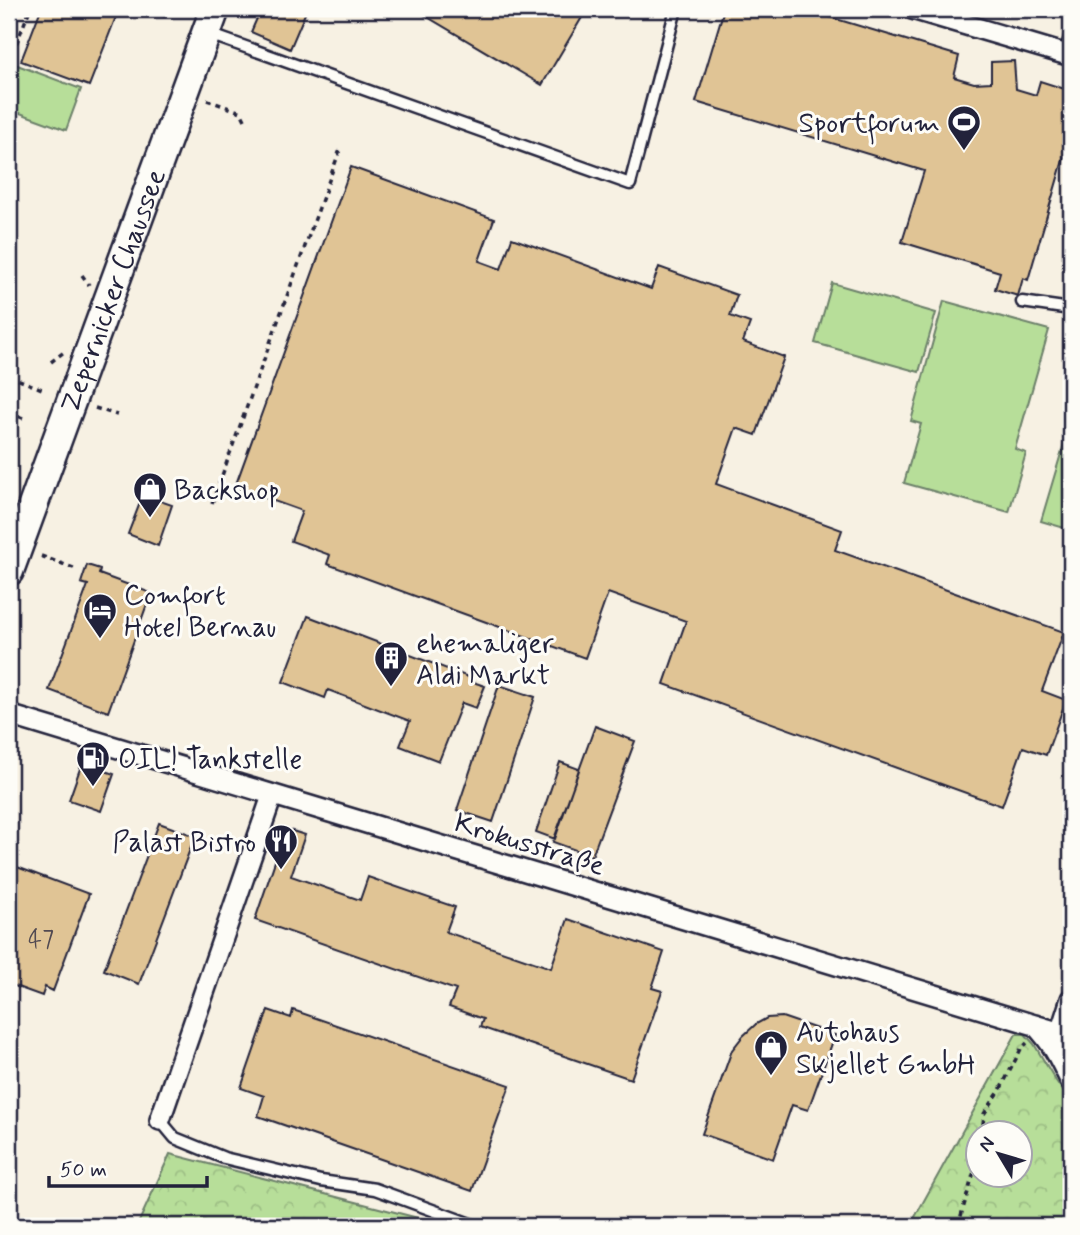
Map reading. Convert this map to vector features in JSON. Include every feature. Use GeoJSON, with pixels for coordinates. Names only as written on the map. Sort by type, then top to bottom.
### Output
{"type":"FeatureCollection","features":[{"type":"Feature","properties":{"kind":"main road","name":"Zepernicker Chaussee"},"geometry":{"type":"LineString","coordinates":[[9,571],[210,21]]}},
{"type":"Feature","properties":{"kind":"street"},"geometry":{"type":"LineString","coordinates":[[912,9],[1068,55]]}},
{"type":"Feature","properties":{"kind":"street","name":"Krokusstraße"},"geometry":{"type":"LineString","coordinates":[[9,715],[1065,1034]]}},
{"type":"Feature","properties":{"kind":"street"},"geometry":{"type":"LineString","coordinates":[[160,1121],[272,796]]}},
{"type":"Feature","properties":{"kind":"street"},"geometry":{"type":"LineString","coordinates":[[1065,1034],[1071,999]]}},
{"type":"Feature","properties":{"kind":"street"},"geometry":{"type":"LineString","coordinates":[[1035,1025],[1060,1058],[1071,1082]]}},
{"type":"Feature","properties":{"kind":"lane"},"geometry":{"type":"LineString","coordinates":[[210,21],[629,184],[676,9]]}},
{"type":"Feature","properties":{"kind":"lane"},"geometry":{"type":"LineString","coordinates":[[1068,55],[1071,34]]}},
{"type":"Feature","properties":{"kind":"lane"},"geometry":{"type":"LineString","coordinates":[[1022,302],[1071,309]]}},
{"type":"Feature","properties":{"kind":"lane"},"geometry":{"type":"LineString","coordinates":[[160,1121],[175,1138],[224,1158],[321,1181],[375,1189],[476,1226]]}},
{"type":"Feature","properties":{"kind":"path"},"geometry":{"type":"LineString","coordinates":[[9,62],[30,9]]}},
{"type":"Feature","properties":{"kind":"path"},"geometry":{"type":"LineString","coordinates":[[152,9],[168,18]]}},
{"type":"Feature","properties":{"kind":"path"},"geometry":{"type":"LineString","coordinates":[[205,99],[241,112],[246,122]]}},
{"type":"Feature","properties":{"kind":"path"},"geometry":{"type":"LineString","coordinates":[[212,503],[341,147]]}},
{"type":"Feature","properties":{"kind":"path"},"geometry":{"type":"LineString","coordinates":[[9,376],[42,389]]}},
{"type":"Feature","properties":{"kind":"path"},"geometry":{"type":"LineString","coordinates":[[93,407],[117,415]]}},
{"type":"Feature","properties":{"kind":"path"},"geometry":{"type":"LineString","coordinates":[[9,413],[23,418]]}},
{"type":"Feature","properties":{"kind":"path"},"geometry":{"type":"LineString","coordinates":[[36,554],[76,569]]}},
{"type":"Feature","properties":{"kind":"path"},"geometry":{"type":"LineString","coordinates":[[983,1120],[984,1114],[999,1092],[1021,1049],[1027,1044],[1035,1025]]}},
{"type":"Feature","properties":{"kind":"path"},"geometry":{"type":"LineString","coordinates":[[958,1226],[969,1190]]}},
{"type":"Feature","properties":{"kind":"green space"},"geometry":{"type":"Polygon","coordinates":[[[12,63],[81,89],[66,130],[9,109],[9,72],[12,63]]]}},
{"type":"Feature","properties":{"kind":"green space"},"geometry":{"type":"Polygon","coordinates":[[[832,283],[936,313],[919,372],[815,343],[832,283]]]}},
{"type":"Feature","properties":{"kind":"green space"},"geometry":{"type":"Polygon","coordinates":[[[944,301],[1049,330],[1015,449],[1026,453],[1009,512],[904,483],[921,424],[911,421],[944,301]]]}},
{"type":"Feature","properties":{"kind":"green space"},"geometry":{"type":"Polygon","coordinates":[[[1071,420],[1071,530],[1041,521],[1071,420]]]}},
{"type":"Feature","properties":{"kind":"green space"},"geometry":{"type":"Polygon","coordinates":[[[1016,1034],[1025,1034],[1034,1044],[1071,1102],[1071,1226],[910,1226],[964,1128],[964,1190],[1034,1190],[1034,1120],[969,1120],[1016,1034]]]}},
{"type":"Feature","properties":{"kind":"green space"},"geometry":{"type":"Polygon","coordinates":[[[170,1154],[449,1226],[137,1226],[170,1154]]]}},
{"type":"Feature","properties":{"kind":"building"},"geometry":{"type":"Polygon","coordinates":[[[41,9],[119,9],[89,86],[21,61],[41,9]]]}},
{"type":"Feature","properties":{"kind":"building"},"geometry":{"type":"Polygon","coordinates":[[[261,9],[307,9],[290,49],[251,32],[261,9]]]}},
{"type":"Feature","properties":{"kind":"building"},"geometry":{"type":"Polygon","coordinates":[[[414,9],[587,9],[542,85],[414,9]]]}},
{"type":"Feature","properties":{"kind":"building","name":"Sportforum"},"geometry":{"type":"Polygon","coordinates":[[[724,9],[803,9],[959,56],[954,77],[974,83],[991,82],[991,62],[1014,61],[1016,89],[1036,95],[1040,81],[1071,91],[1071,133],[1028,280],[1023,278],[1018,296],[995,289],[1000,272],[902,242],[924,171],[696,102],[724,9]]]}},
{"type":"Feature","properties":{"kind":"building"},"geometry":{"type":"Polygon","coordinates":[[[351,167],[494,219],[479,261],[501,269],[512,238],[651,289],[659,267],[737,295],[730,316],[750,323],[743,342],[784,357],[756,435],[736,428],[716,484],[842,530],[835,550],[1064,632],[1042,691],[1066,700],[1046,755],[1023,747],[1002,806],[664,684],[686,621],[608,593],[585,658],[327,564],[330,555],[291,541],[302,511],[235,487],[351,167]]]}},
{"type":"Feature","properties":{"kind":"building","name":"Backshop"},"geometry":{"type":"Polygon","coordinates":[[[143,495],[172,505],[158,546],[128,534],[143,495]]]}},
{"type":"Feature","properties":{"kind":"building"},"geometry":{"type":"Polygon","coordinates":[[[87,565],[100,569],[99,574],[151,593],[108,712],[49,690],[88,585],[81,583],[87,565]]]}},
{"type":"Feature","properties":{"kind":"building","name":"ehemaliger Aldi Markt"},"geometry":{"type":"Polygon","coordinates":[[[308,616],[471,678],[470,681],[485,686],[476,708],[462,703],[439,761],[400,746],[410,721],[328,690],[325,698],[283,682],[308,616]]]}},
{"type":"Feature","properties":{"kind":"building"},"geometry":{"type":"Polygon","coordinates":[[[499,685],[535,697],[493,822],[457,810],[499,685]]]}},
{"type":"Feature","properties":{"kind":"building"},"geometry":{"type":"Polygon","coordinates":[[[595,726],[635,741],[592,856],[553,842],[595,726]]]}},
{"type":"Feature","properties":{"kind":"building"},"geometry":{"type":"Polygon","coordinates":[[[560,762],[579,769],[555,839],[536,832],[560,762]]]}},
{"type":"Feature","properties":{"kind":"building"},"geometry":{"type":"Polygon","coordinates":[[[82,763],[114,774],[101,811],[69,800],[82,763]]]}},
{"type":"Feature","properties":{"kind":"building"},"geometry":{"type":"Polygon","coordinates":[[[159,823],[195,836],[139,984],[104,970],[159,823]]]}},
{"type":"Feature","properties":{"kind":"building"},"geometry":{"type":"Polygon","coordinates":[[[286,829],[305,835],[291,876],[360,900],[368,877],[455,907],[446,932],[551,968],[568,919],[664,952],[652,988],[662,991],[631,1079],[480,1027],[483,1019],[449,1007],[456,990],[255,920],[286,829]]]}},
{"type":"Feature","properties":{"kind":"building"},"geometry":{"type":"Polygon","coordinates":[[[9,864],[89,894],[53,991],[45,987],[42,996],[9,984],[9,864]]]}},
{"type":"Feature","properties":{"kind":"building"},"geometry":{"type":"Polygon","coordinates":[[[268,1010],[291,1018],[293,1010],[510,1085],[472,1191],[258,1116],[264,1096],[241,1088],[268,1010]]]}},
{"type":"Feature","properties":{"kind":"building","name":"Autohaus Skjellet GmbH"},"geometry":{"type":"Polygon","coordinates":[[[782,1017],[835,1035],[808,1110],[792,1105],[773,1159],[702,1134],[732,1050],[756,1024],[767,1018],[782,1017]]]}},
{"type":"Feature","properties":{"kind":"place","name":"Sportforum"},"geometry":{"type":"Point","coordinates":[964,152]}},
{"type":"Feature","properties":{"kind":"place","name":"Backshop"},"geometry":{"type":"Point","coordinates":[150,519]}},
{"type":"Feature","properties":{"kind":"place","name":"Comfort Hotel Bernau"},"geometry":{"type":"Point","coordinates":[100,640]}},
{"type":"Feature","properties":{"kind":"place","name":"ehemaliger Aldi Markt"},"geometry":{"type":"Point","coordinates":[391,688]}},
{"type":"Feature","properties":{"kind":"place","name":"OIL! Tankstelle"},"geometry":{"type":"Point","coordinates":[93,788]}},
{"type":"Feature","properties":{"kind":"place","name":"Palast Bistro"},"geometry":{"type":"Point","coordinates":[281,871]}},
{"type":"Feature","properties":{"kind":"place","name":"Autohaus Skjellet GmbH"},"geometry":{"type":"Point","coordinates":[771,1077]}}]}
